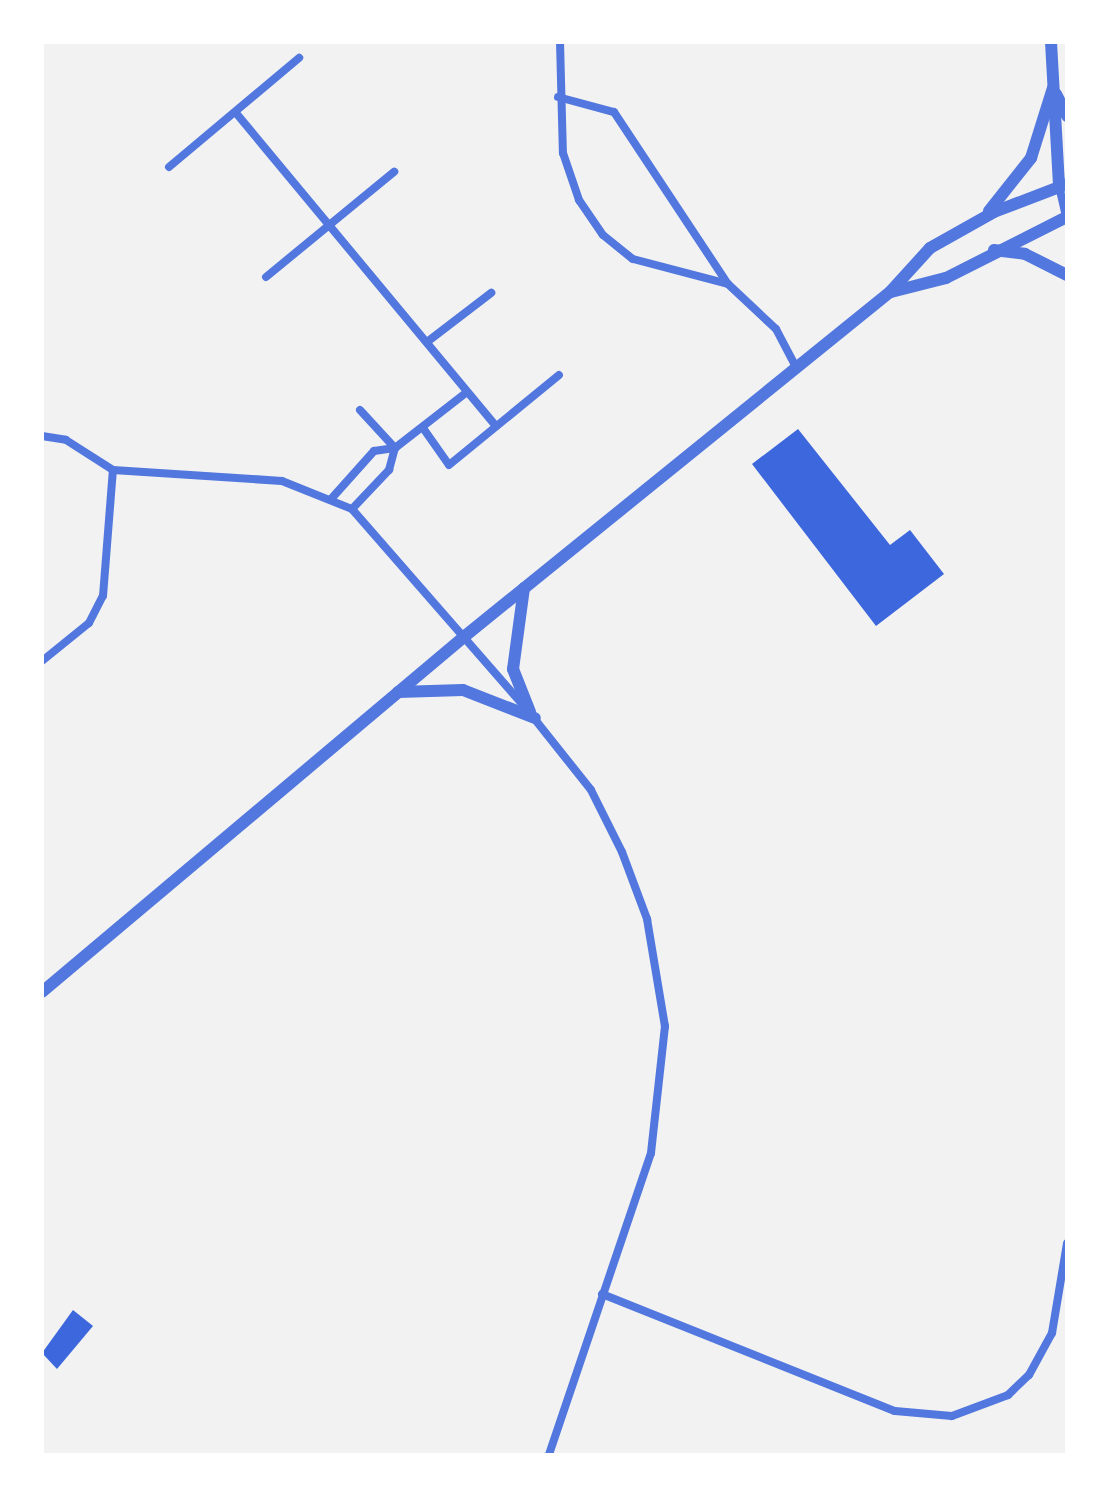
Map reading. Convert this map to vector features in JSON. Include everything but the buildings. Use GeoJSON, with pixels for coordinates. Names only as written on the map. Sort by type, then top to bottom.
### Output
{"type":"FeatureCollection","features":[{"type":"Feature","properties":{"kind":"street"},"geometry":{"type":"LineString","coordinates":[[560,42],[558,97],[567,165],[603,235],[633,259],[728,284]]}},
{"type":"Feature","properties":{"kind":"street"},"geometry":{"type":"LineString","coordinates":[[890,292],[946,278],[994,250],[1067,218],[1051,42]]}},
{"type":"Feature","properties":{"kind":"street"},"geometry":{"type":"LineString","coordinates":[[169,167],[299,58]]}},
{"type":"Feature","properties":{"kind":"street"},"geometry":{"type":"LineString","coordinates":[[1053,88],[1067,116]]}},
{"type":"Feature","properties":{"kind":"street"},"geometry":{"type":"LineString","coordinates":[[980,220],[1031,158],[1053,88]]}},
{"type":"Feature","properties":{"kind":"street"},"geometry":{"type":"LineString","coordinates":[[558,97],[614,112],[728,284],[776,329],[795,365]]}},
{"type":"Feature","properties":{"kind":"street"},"geometry":{"type":"LineString","coordinates":[[236,113],[496,426]]}},
{"type":"Feature","properties":{"kind":"street"},"geometry":{"type":"LineString","coordinates":[[266,277],[328,223],[394,172]]}},
{"type":"Feature","properties":{"kind":"street"},"geometry":{"type":"LineString","coordinates":[[42,992],[524,587],[795,365],[890,292],[930,248],[980,220],[1063,185]]}},
{"type":"Feature","properties":{"kind":"street"},"geometry":{"type":"LineString","coordinates":[[994,250],[1025,254],[1067,275]]}},
{"type":"Feature","properties":{"kind":"street"},"geometry":{"type":"LineString","coordinates":[[427,342],[491,293]]}},
{"type":"Feature","properties":{"kind":"street"},"geometry":{"type":"LineString","coordinates":[[423,428],[449,465],[559,375]]}},
{"type":"Feature","properties":{"kind":"street"},"geometry":{"type":"LineString","coordinates":[[332,498],[374,451],[395,448],[467,392]]}},
{"type":"Feature","properties":{"kind":"street"},"geometry":{"type":"LineString","coordinates":[[360,410],[395,448]]}},
{"type":"Feature","properties":{"kind":"street"},"geometry":{"type":"LineString","coordinates":[[42,436],[66,440],[113,470],[282,481],[332,498],[352,509],[532,715],[606,814],[647,919],[662,991],[657,1123],[549,1455]]}},
{"type":"Feature","properties":{"kind":"street"},"geometry":{"type":"LineString","coordinates":[[352,509],[389,470],[395,448]]}},
{"type":"Feature","properties":{"kind":"street"},"geometry":{"type":"LineString","coordinates":[[42,661],[89,623],[103,596],[113,470]]}},
{"type":"Feature","properties":{"kind":"street"},"geometry":{"type":"LineString","coordinates":[[524,587],[512,636],[513,669],[532,715]]}},
{"type":"Feature","properties":{"kind":"street"},"geometry":{"type":"LineString","coordinates":[[398,692],[463,690],[532,715]]}},
{"type":"Feature","properties":{"kind":"street"},"geometry":{"type":"LineString","coordinates":[[602,1294],[895,1411],[952,1416],[1008,1395],[1029,1375],[1052,1333],[1067,1243]]}}]}
